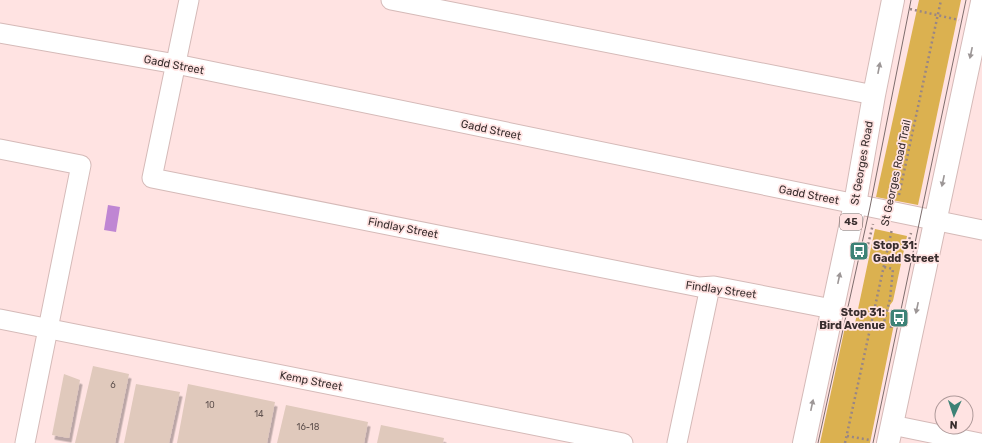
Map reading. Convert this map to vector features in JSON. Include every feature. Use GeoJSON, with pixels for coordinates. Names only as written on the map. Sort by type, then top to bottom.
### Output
{"type":"FeatureCollection","features":[{"type":"Feature","properties":{"kind":"highway","name":"St Georges Road"},"geometry":{"type":"LineString","coordinates":[[804,443],[855,204],[892,3]]}},
{"type":"Feature","properties":{"kind":"highway"},"geometry":{"type":"LineString","coordinates":[[885,436],[935,221],[980,11]]}},
{"type":"Feature","properties":{"kind":"street","name":"Findlay Street"},"geometry":{"type":"LineString","coordinates":[[189,0],[152,178],[691,286],[710,287],[832,309]]}},
{"type":"Feature","properties":{"kind":"street"},"geometry":{"type":"LineString","coordinates":[[391,0],[874,95]]}},
{"type":"Feature","properties":{"kind":"street","name":"Gadd Street"},"geometry":{"type":"LineString","coordinates":[[0,33],[176,64],[982,230]]}},
{"type":"Feature","properties":{"kind":"street"},"geometry":{"type":"LineString","coordinates":[[0,149],[80,165],[24,443]]}},
{"type":"Feature","properties":{"kind":"street"},"geometry":{"type":"LineString","coordinates":[[677,443],[710,287]]}},
{"type":"Feature","properties":{"kind":"street","name":"Kemp Street"},"geometry":{"type":"LineString","coordinates":[[0,319],[622,443]]}},
{"type":"Feature","properties":{"kind":"street"},"geometry":{"type":"LineString","coordinates":[[885,436],[980,443]]}},
{"type":"Feature","properties":{"kind":"path","name":"St Georges Road Trail"},"geometry":{"type":"LineString","coordinates":[[845,443],[941,0]]}},
{"type":"Feature","properties":{"kind":"path"},"geometry":{"type":"LineString","coordinates":[[892,3],[938,15],[980,11]]}},
{"type":"Feature","properties":{"kind":"path"},"geometry":{"type":"LineString","coordinates":[[867,249],[873,224]]}},
{"type":"Feature","properties":{"kind":"path"},"geometry":{"type":"LineString","coordinates":[[908,244],[911,232]]}},
{"type":"Feature","properties":{"kind":"path"},"geometry":{"type":"LineString","coordinates":[[883,326],[888,308],[893,269],[884,267]]}},
{"type":"Feature","properties":{"kind":"path"},"geometry":{"type":"LineString","coordinates":[[891,328],[892,324]]}},
{"type":"Feature","properties":{"kind":"path"},"geometry":{"type":"LineString","coordinates":[[847,436],[885,436]]}},
{"type":"Feature","properties":{"kind":"shaded area"},"geometry":{"type":"Polygon","coordinates":[[[919,0],[961,0],[918,205],[876,197],[919,0]]]}},
{"type":"Feature","properties":{"kind":"shaded area"},"geometry":{"type":"Polygon","coordinates":[[[108,205],[120,207],[116,232],[104,230],[108,205]]]}},
{"type":"Feature","properties":{"kind":"shaded area"},"geometry":{"type":"Polygon","coordinates":[[[875,229],[907,236],[893,301],[888,312],[891,313],[889,323],[894,324],[870,443],[820,443],[845,327],[854,328],[875,229]]]}},
{"type":"Feature","properties":{"kind":"building"},"geometry":{"type":"Polygon","coordinates":[[[93,366],[129,374],[115,443],[75,443],[93,366]]]}},
{"type":"Feature","properties":{"kind":"building"},"geometry":{"type":"Polygon","coordinates":[[[64,374],[80,380],[69,438],[52,435],[64,374]]]}},
{"type":"Feature","properties":{"kind":"building"},"geometry":{"type":"Polygon","coordinates":[[[136,384],[180,392],[169,443],[124,443],[136,384]]]}},
{"type":"Feature","properties":{"kind":"building"},"geometry":{"type":"Polygon","coordinates":[[[188,384],[275,402],[267,443],[177,443],[188,384]]]}},
{"type":"Feature","properties":{"kind":"building"},"geometry":{"type":"Polygon","coordinates":[[[286,405],[368,422],[364,443],[277,443],[286,405]]]}},
{"type":"Feature","properties":{"kind":"building"},"geometry":{"type":"Polygon","coordinates":[[[381,425],[444,438],[443,443],[377,443],[381,425]]]}},
{"type":"Feature","properties":{"kind":"tram line"},"geometry":{"type":"LineString","coordinates":[[818,443],[870,207],[911,0]]}},
{"type":"Feature","properties":{"kind":"tram line"},"geometry":{"type":"LineString","coordinates":[[873,443],[966,0]]}},
{"type":"Feature","properties":{"kind":"place","name":"Stop 31: Gadd Street"},"geometry":{"type":"Point","coordinates":[859,251]}},
{"type":"Feature","properties":{"kind":"place","name":"Stop 31: Bird Avenue"},"geometry":{"type":"Point","coordinates":[899,318]}}]}
